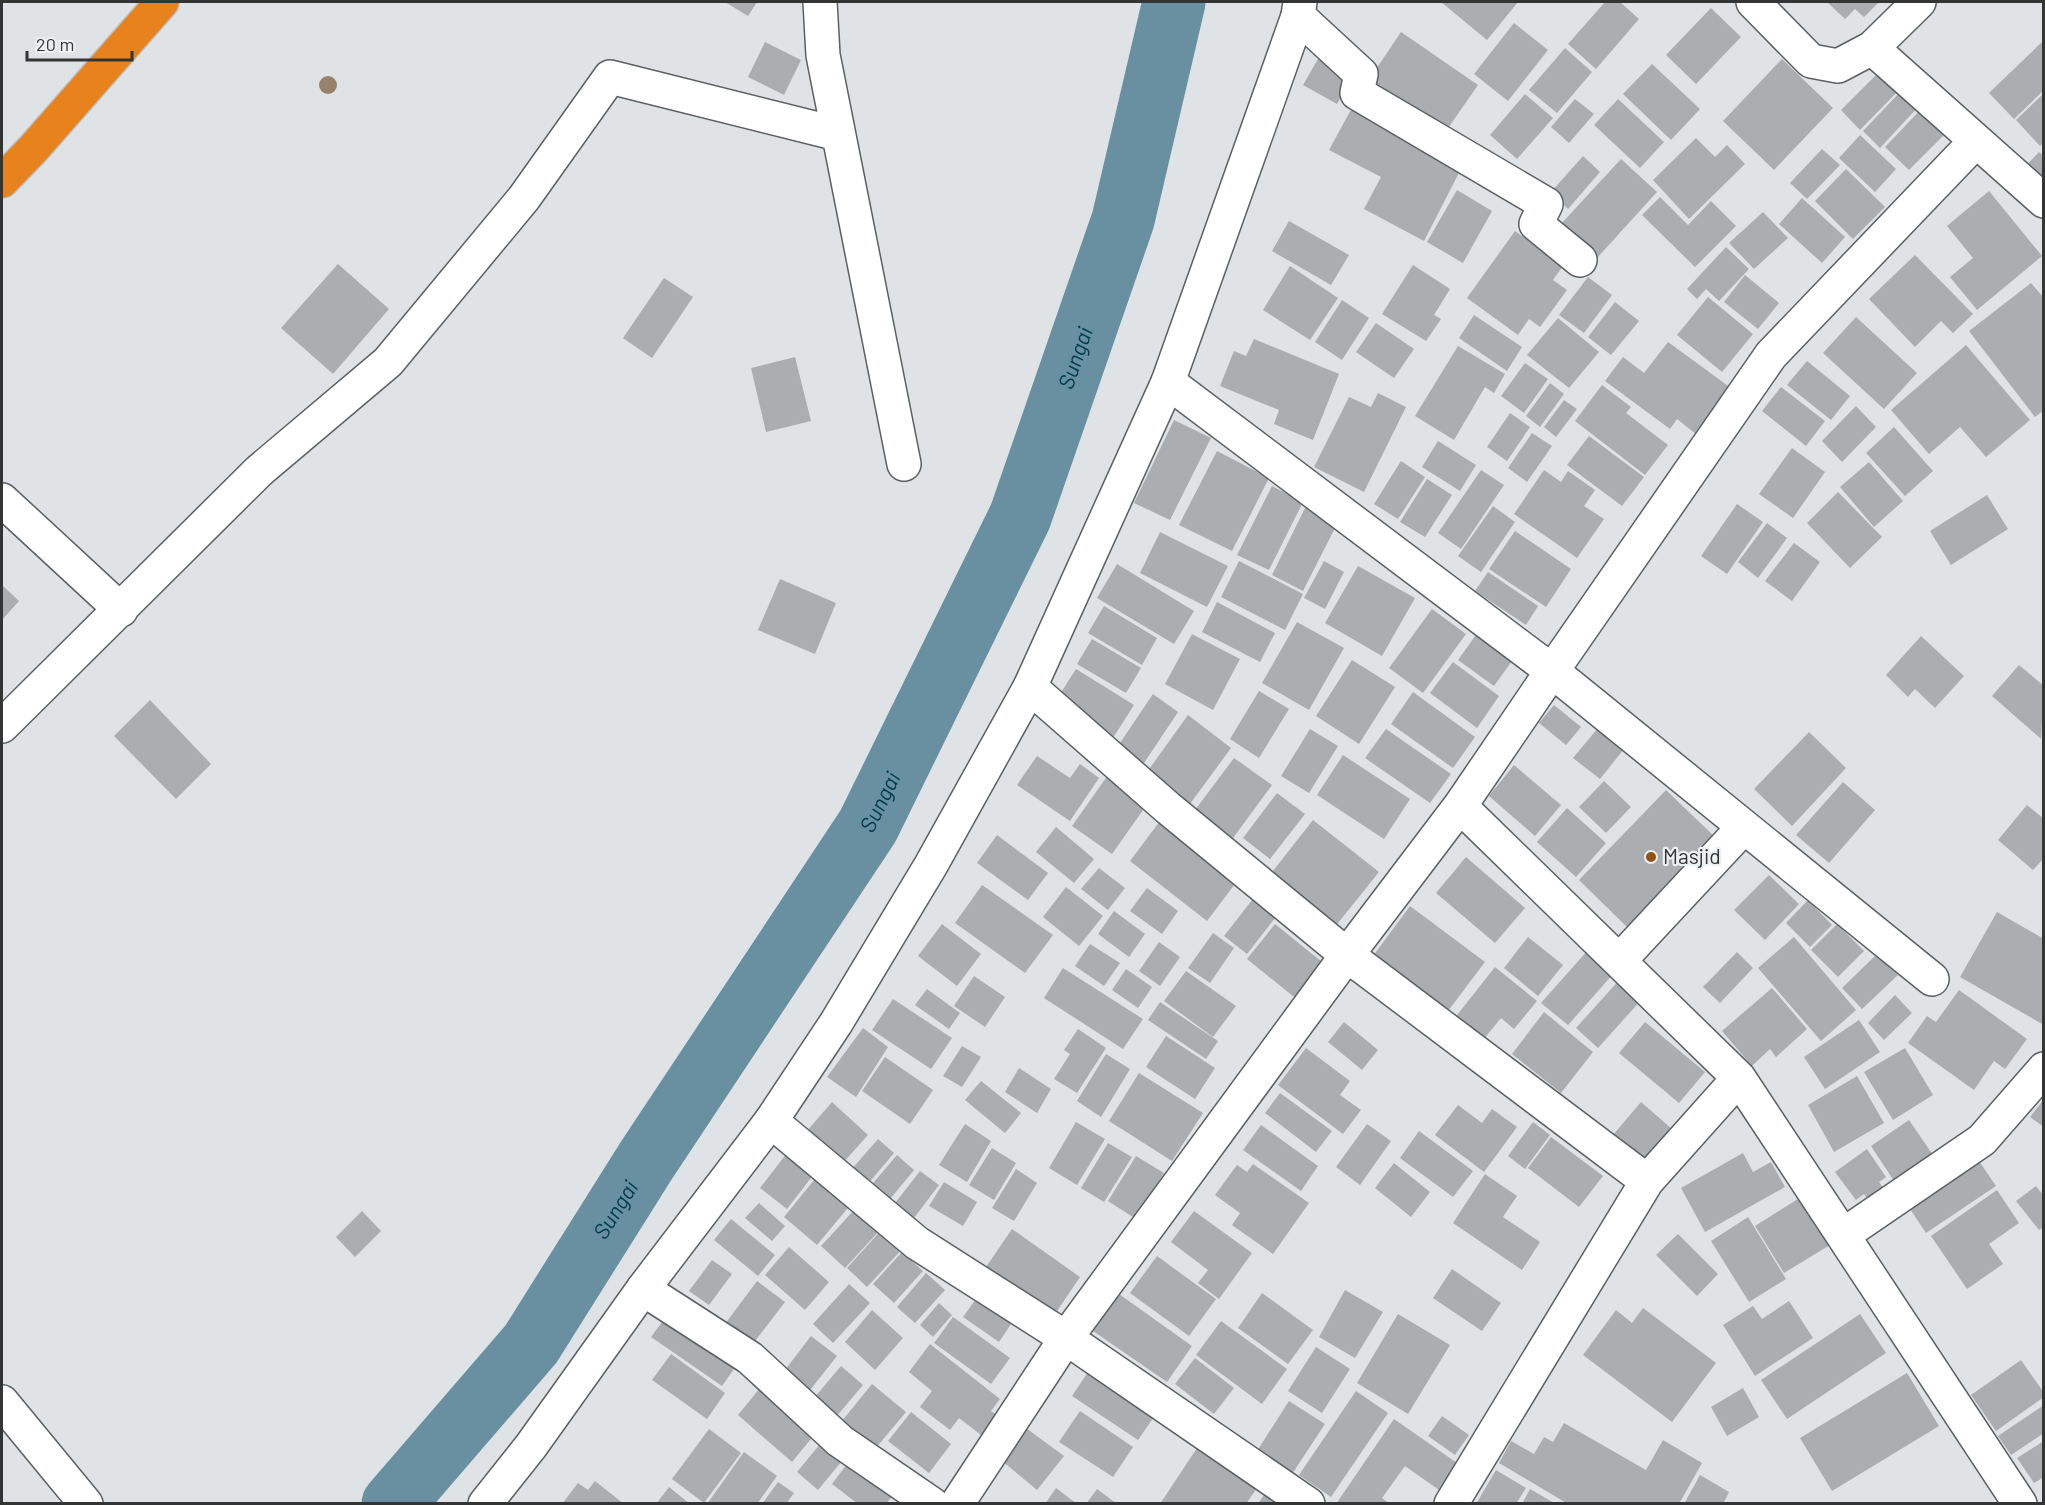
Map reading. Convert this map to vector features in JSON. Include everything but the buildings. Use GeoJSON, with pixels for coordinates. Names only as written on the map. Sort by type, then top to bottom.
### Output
{"type":"FeatureCollection","features":[{"type":"Feature","properties":{"kind":"highway"},"geometry":{"type":"LineString","coordinates":[[2,181],[162,2]]}},
{"type":"Feature","properties":{"kind":"street"},"geometry":{"type":"LineString","coordinates":[[820,2],[823,55],[904,464]]}},
{"type":"Feature","properties":{"kind":"street"},"geometry":{"type":"LineString","coordinates":[[1753,2],[1811,61],[1838,66],[1872,48],[1918,2]]}},
{"type":"Feature","properties":{"kind":"street"},"geometry":{"type":"LineString","coordinates":[[485,1503],[531,1446],[643,1289],[771,1121],[836,1023],[925,875],[1030,687],[1168,382],[1299,9],[1361,74],[1357,93],[1546,204],[1536,224],[1580,260]]}},
{"type":"Feature","properties":{"kind":"street"},"geometry":{"type":"LineString","coordinates":[[1872,48],[2043,201]]}},
{"type":"Feature","properties":{"kind":"street"},"geometry":{"type":"LineString","coordinates":[[2,726],[259,471],[388,362],[524,198],[610,77],[838,134]]}},
{"type":"Feature","properties":{"kind":"street"},"geometry":{"type":"LineString","coordinates":[[957,1503],[1066,1338],[1347,955],[1460,806],[1771,355],[1975,142]]}},
{"type":"Feature","properties":{"kind":"street"},"geometry":{"type":"LineString","coordinates":[[1168,382],[1552,671],[1932,979]]}},
{"type":"Feature","properties":{"kind":"street"},"geometry":{"type":"LineString","coordinates":[[2,500],[121,610]]}},
{"type":"Feature","properties":{"kind":"street"},"geometry":{"type":"LineString","coordinates":[[1030,687],[1168,808],[1347,955],[1647,1181]]}},
{"type":"Feature","properties":{"kind":"street"},"geometry":{"type":"LineString","coordinates":[[1460,806],[1739,1078],[2020,1503]]}},
{"type":"Feature","properties":{"kind":"street"},"geometry":{"type":"LineString","coordinates":[[1619,961],[1744,827]]}},
{"type":"Feature","properties":{"kind":"street"},"geometry":{"type":"LineString","coordinates":[[1844,1235],[1982,1140],[2043,1069]]}},
{"type":"Feature","properties":{"kind":"street"},"geometry":{"type":"LineString","coordinates":[[1451,1503],[1647,1181],[1739,1078]]}},
{"type":"Feature","properties":{"kind":"street"},"geometry":{"type":"LineString","coordinates":[[771,1121],[916,1243],[1066,1338],[1308,1503]]}},
{"type":"Feature","properties":{"kind":"street"},"geometry":{"type":"LineString","coordinates":[[643,1289],[750,1358],[840,1441],[932,1503]]}},
{"type":"Feature","properties":{"kind":"street"},"geometry":{"type":"LineString","coordinates":[[2,1402],[86,1503]]}},
{"type":"Feature","properties":{"kind":"waterway","name":"Sungai"},"geometry":{"type":"LineString","coordinates":[[393,1504],[531,1344],[646,1161],[868,826],[1020,517],[1123,220],[1174,2]]}},
{"type":"Feature","properties":{"kind":"place","name":"Masjid"},"geometry":{"type":"Point","coordinates":[1651,857]}}]}
